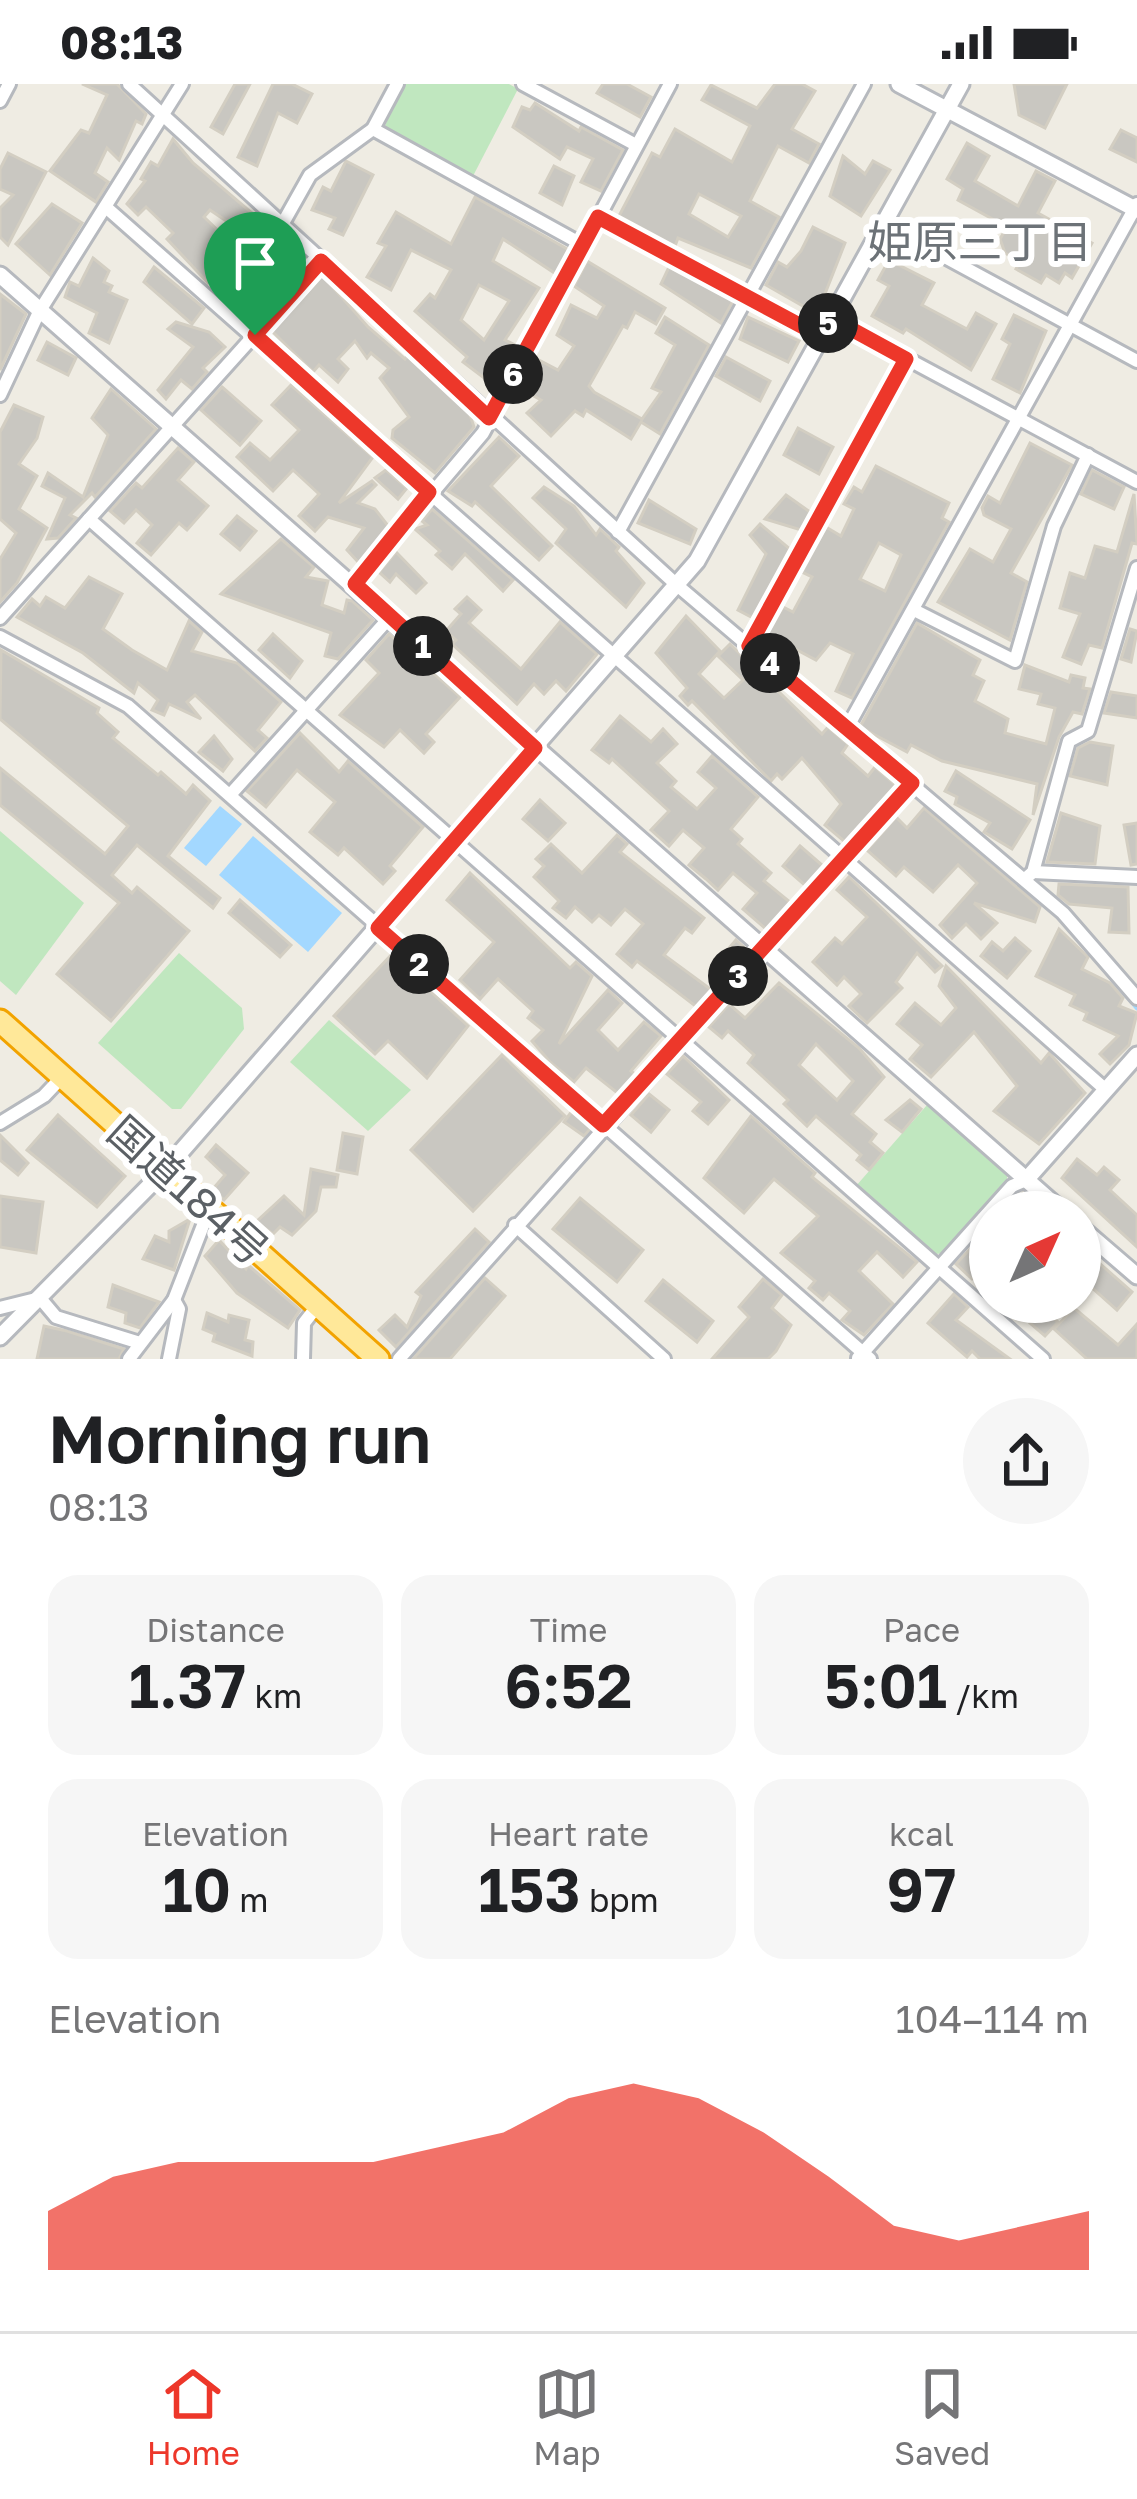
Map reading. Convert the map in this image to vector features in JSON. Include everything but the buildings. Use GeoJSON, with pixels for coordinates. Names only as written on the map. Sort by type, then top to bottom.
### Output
{"type":"FeatureCollection","features":[{"type":"Feature","properties":{"kind":"highway","name":"国道184号"},"geometry":{"type":"LineString","coordinates":[[0,1022],[378,1359]]}},
{"type":"Feature","properties":{"kind":"street"},"geometry":{"type":"LineString","coordinates":[[0,101],[9,84]]}},
{"type":"Feature","properties":{"kind":"street"},"geometry":{"type":"LineString","coordinates":[[129,84],[678,586],[1029,876],[1137,998]]}},
{"type":"Feature","properties":{"kind":"street"},"geometry":{"type":"LineString","coordinates":[[0,395],[39,312],[108,209],[182,84]]}},
{"type":"Feature","properties":{"kind":"street"},"geometry":{"type":"LineString","coordinates":[[283,224],[310,175],[373,129],[397,84]]}},
{"type":"Feature","properties":{"kind":"street"},"geometry":{"type":"LineString","coordinates":[[523,84],[636,146]]}},
{"type":"Feature","properties":{"kind":"street"},"geometry":{"type":"LineString","coordinates":[[355,584],[483,434],[670,84]]}},
{"type":"Feature","properties":{"kind":"street"},"geometry":{"type":"LineString","coordinates":[[618,532],[864,84]]}},
{"type":"Feature","properties":{"kind":"street"},"geometry":{"type":"LineString","coordinates":[[847,728],[1136,208],[899,84]]}},
{"type":"Feature","properties":{"kind":"street"},"geometry":{"type":"LineString","coordinates":[[0,1336],[165,1170],[678,586],[697,561],[961,84]]}},
{"type":"Feature","properties":{"kind":"street"},"geometry":{"type":"LineString","coordinates":[[373,129],[583,244]]}},
{"type":"Feature","properties":{"kind":"street"},"geometry":{"type":"LineString","coordinates":[[108,209],[1106,1090]]}},
{"type":"Feature","properties":{"kind":"street"},"geometry":{"type":"LineString","coordinates":[[598,217],[820,336]]}},
{"type":"Feature","properties":{"kind":"street"},"geometry":{"type":"LineString","coordinates":[[884,224],[1137,361]]}},
{"type":"Feature","properties":{"kind":"street"},"geometry":{"type":"LineString","coordinates":[[0,618],[321,261]]}},
{"type":"Feature","properties":{"kind":"street"},"geometry":{"type":"LineString","coordinates":[[0,275],[1039,1191]]}},
{"type":"Feature","properties":{"kind":"street"},"geometry":{"type":"LineString","coordinates":[[831,318],[1137,482]]}},
{"type":"Feature","properties":{"kind":"street"},"geometry":{"type":"LineString","coordinates":[[749,646],[906,359]]}},
{"type":"Feature","properties":{"kind":"street"},"geometry":{"type":"LineString","coordinates":[[914,610],[1015,661],[1054,526],[1088,454]]}},
{"type":"Feature","properties":{"kind":"street"},"geometry":{"type":"LineString","coordinates":[[88,519],[1043,1359]]}},
{"type":"Feature","properties":{"kind":"street"},"geometry":{"type":"LineString","coordinates":[[1029,876],[1069,741],[1088,730],[1137,568]]}},
{"type":"Feature","properties":{"kind":"street"},"geometry":{"type":"LineString","coordinates":[[230,795],[391,616]]}},
{"type":"Feature","properties":{"kind":"street"},"geometry":{"type":"LineString","coordinates":[[0,637],[128,706],[864,1357],[1012,1186],[1026,1180],[1137,1055]]}},
{"type":"Feature","properties":{"kind":"street"},"geometry":{"type":"LineString","coordinates":[[399,1359],[912,783]]}},
{"type":"Feature","properties":{"kind":"street"},"geometry":{"type":"LineString","coordinates":[[1029,876],[1137,877]]}},
{"type":"Feature","properties":{"kind":"street"},"geometry":{"type":"LineString","coordinates":[[0,1123],[44,1096],[62,1077]]}},
{"type":"Feature","properties":{"kind":"street"},"geometry":{"type":"LineString","coordinates":[[129,1359],[174,1300],[209,1210]]}},
{"type":"Feature","properties":{"kind":"street"},"geometry":{"type":"LineString","coordinates":[[515,1225],[664,1359]]}},
{"type":"Feature","properties":{"kind":"street"},"geometry":{"type":"LineString","coordinates":[[1101,1245],[1137,1276]]}},
{"type":"Feature","properties":{"kind":"street"},"geometry":{"type":"LineString","coordinates":[[0,1308],[40,1298]]}},
{"type":"Feature","properties":{"kind":"street"},"geometry":{"type":"LineString","coordinates":[[40,1298],[56,1317],[140,1343]]}},
{"type":"Feature","properties":{"kind":"street"},"geometry":{"type":"LineString","coordinates":[[169,1359],[179,1310],[174,1300]]}},
{"type":"Feature","properties":{"kind":"street"},"geometry":{"type":"LineString","coordinates":[[303,1359],[304,1323],[318,1305]]}},
{"type":"Feature","properties":{"kind":"green space"},"geometry":{"type":"Polygon","coordinates":[[[403,84],[509,84],[518,89],[473,176],[384,128],[403,84]]]}},
{"type":"Feature","properties":{"kind":"green space"},"geometry":{"type":"Polygon","coordinates":[[[0,831],[84,903],[16,995],[0,981],[0,831]]]}},
{"type":"Feature","properties":{"kind":"green space"},"geometry":{"type":"Polygon","coordinates":[[[179,953],[242,1008],[244,1029],[181,1109],[172,1109],[98,1043],[179,953]]]}},
{"type":"Feature","properties":{"kind":"green space"},"geometry":{"type":"Polygon","coordinates":[[[329,1020],[411,1090],[368,1131],[290,1062],[329,1020]]]}},
{"type":"Feature","properties":{"kind":"green space"},"geometry":{"type":"Polygon","coordinates":[[[927,1105],[1007,1176],[1000,1191],[969,1191],[969,1226],[945,1253],[936,1254],[856,1186],[927,1105]]]}},
{"type":"Feature","properties":{"kind":"water"},"geometry":{"type":"Polygon","coordinates":[[[220,806],[242,824],[206,866],[184,848],[220,806]]]}},
{"type":"Feature","properties":{"kind":"water"},"geometry":{"type":"Polygon","coordinates":[[[253,836],[342,913],[308,952],[219,875],[253,836]]]}},
{"type":"Feature","properties":{"kind":"waterway"},"geometry":{"type":"LineString","coordinates":[[369,311],[622,543]]}},
{"type":"Feature","properties":{"kind":"waterway"},"geometry":{"type":"LineString","coordinates":[[1110,976],[1137,1008]]}},
{"type":"Feature","properties":{"kind":"district","name":"姫原三丁目"},"geometry":{"type":"Point","coordinates":[980,241]}},
{"type":"Feature","properties":{"kind":"route"},"geometry":{"type":"LineString","coordinates":[[598,217],[820,336],[831,318],[906,359],[749,646],[912,783],[603,1125],[378,928],[535,748],[355,584],[429,492],[255,335],[321,261],[489,418],[598,217]]}}]}
